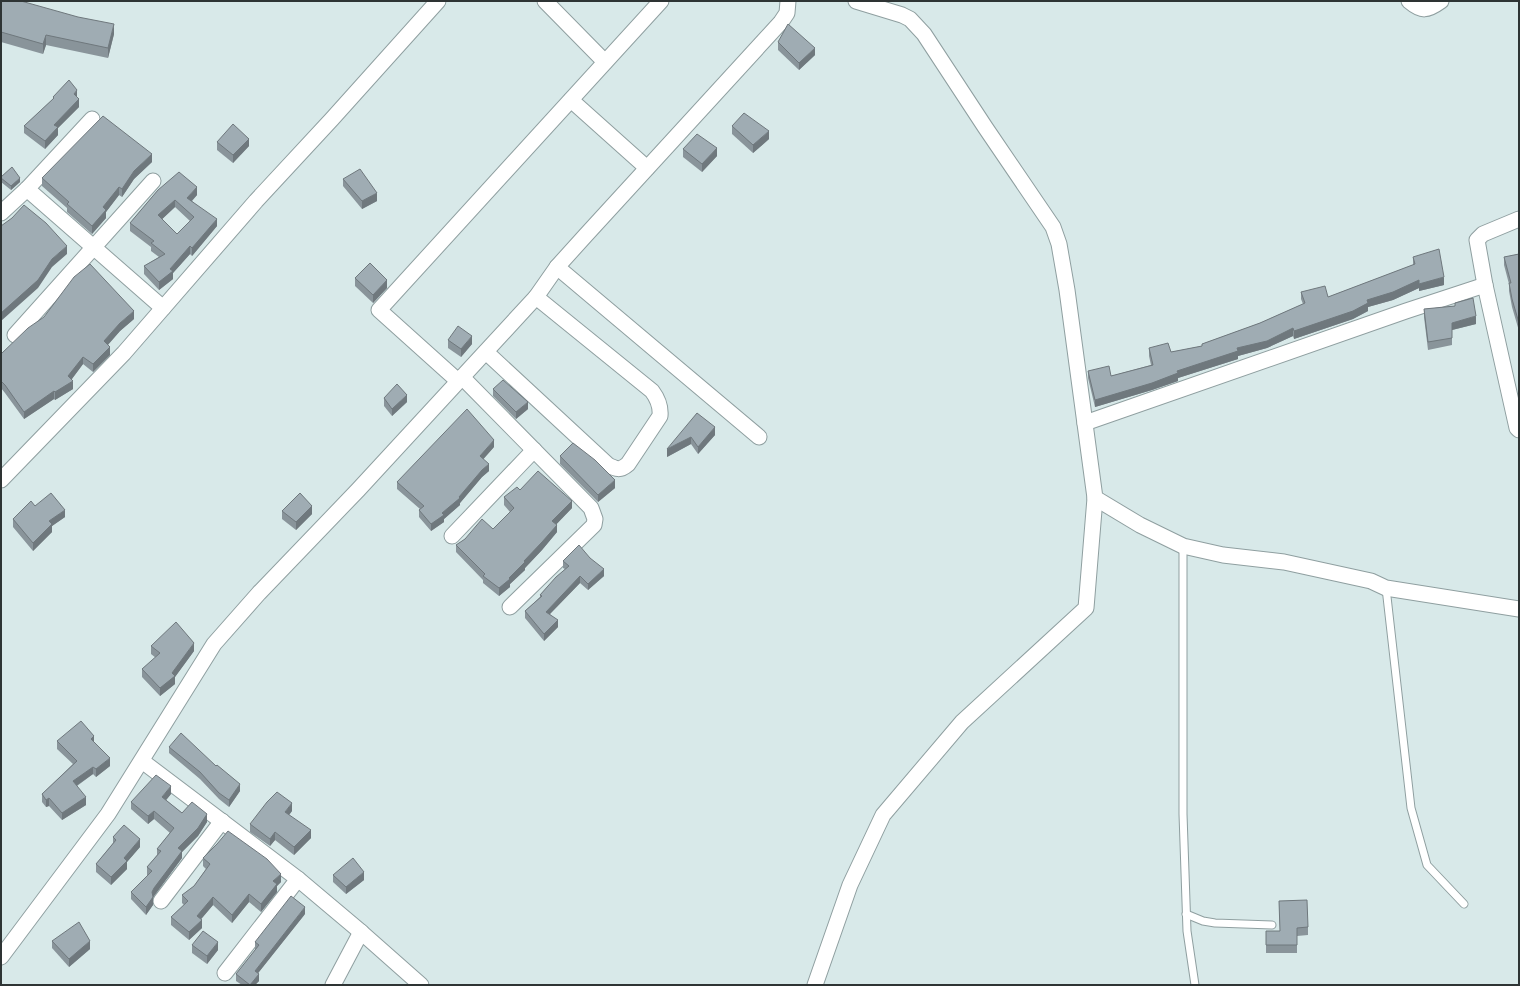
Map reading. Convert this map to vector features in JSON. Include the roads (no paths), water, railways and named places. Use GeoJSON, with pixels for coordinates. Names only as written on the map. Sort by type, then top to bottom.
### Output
{"type":"FeatureCollection","features":[{"type":"Feature","properties":{"kind":"street"},"geometry":{"type":"LineString","coordinates":[[1,480],[124,353],[256,201],[332,120],[438,1]]}},
{"type":"Feature","properties":{"kind":"street"},"geometry":{"type":"LineString","coordinates":[[545,1],[605,62]]}},
{"type":"Feature","properties":{"kind":"street"},"geometry":{"type":"LineString","coordinates":[[510,607],[594,525],[594,514],[591,508],[534,450],[460,379],[379,310],[661,1]]}},
{"type":"Feature","properties":{"kind":"street"},"geometry":{"type":"LineString","coordinates":[[1,957],[108,814],[214,644],[536,297],[557,267],[780,22],[787,13],[788,1]]}},
{"type":"Feature","properties":{"kind":"street"},"geometry":{"type":"LineString","coordinates":[[816,985],[850,885],[883,815],[962,722],[1086,608],[1095,498],[1067,290],[1059,244],[1053,227],[984,127],[924,34],[910,19],[902,15],[856,1]]}},
{"type":"Feature","properties":{"kind":"street"},"geometry":{"type":"LineString","coordinates":[[1409,1],[1418,9],[1424,10],[1441,1]]}},
{"type":"Feature","properties":{"kind":"street"},"geometry":{"type":"LineString","coordinates":[[570,100],[647,168]]}},
{"type":"Feature","properties":{"kind":"street"},"geometry":{"type":"LineString","coordinates":[[1,213],[27,189],[92,119]]}},
{"type":"Feature","properties":{"kind":"street"},"geometry":{"type":"LineString","coordinates":[[15,335],[153,181]]}},
{"type":"Feature","properties":{"kind":"street"},"geometry":{"type":"LineString","coordinates":[[27,189],[163,308]]}},
{"type":"Feature","properties":{"kind":"street"},"geometry":{"type":"LineString","coordinates":[[1519,219],[1483,234],[1477,240],[1485,285],[1517,428],[1519,430]]}},
{"type":"Feature","properties":{"kind":"street"},"geometry":{"type":"LineString","coordinates":[[557,267],[759,437]]}},
{"type":"Feature","properties":{"kind":"street"},"geometry":{"type":"LineString","coordinates":[[1085,423],[1406,310],[1485,285]]}},
{"type":"Feature","properties":{"kind":"street"},"geometry":{"type":"LineString","coordinates":[[486,352],[608,465],[617,470],[622,469],[628,464],[660,416],[661,409],[657,398],[652,391],[536,297]]}},
{"type":"Feature","properties":{"kind":"street"},"geometry":{"type":"LineString","coordinates":[[452,536],[534,450]]}},
{"type":"Feature","properties":{"kind":"street"},"geometry":{"type":"LineString","coordinates":[[1095,498],[1140,526],[1183,546],[1223,555],[1284,562],[1371,581],[1386,588],[1519,608]]}},
{"type":"Feature","properties":{"kind":"street"},"geometry":{"type":"LineString","coordinates":[[142,761],[298,879],[422,985]]}},
{"type":"Feature","properties":{"kind":"street"},"geometry":{"type":"LineString","coordinates":[[161,901],[222,822]]}},
{"type":"Feature","properties":{"kind":"street"},"geometry":{"type":"LineString","coordinates":[[225,973],[298,879]]}},
{"type":"Feature","properties":{"kind":"street"},"geometry":{"type":"LineString","coordinates":[[333,985],[361,932]]}},
{"type":"Feature","properties":{"kind":"lane"},"geometry":{"type":"LineString","coordinates":[[1183,546],[1183,814],[1187,932],[1195,985]]}},
{"type":"Feature","properties":{"kind":"lane"},"geometry":{"type":"LineString","coordinates":[[1386,588],[1411,808],[1427,865],[1464,904]]}},
{"type":"Feature","properties":{"kind":"lane"},"geometry":{"type":"LineString","coordinates":[[1186,914],[1215,923],[1272,925]]}}]}
